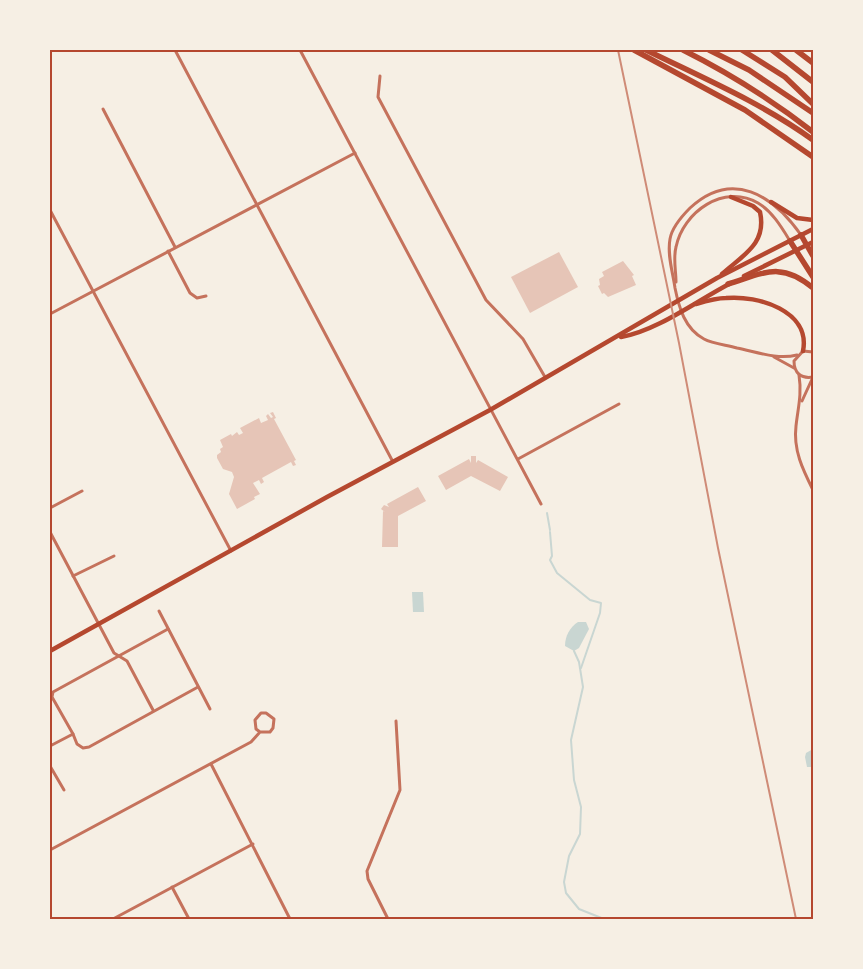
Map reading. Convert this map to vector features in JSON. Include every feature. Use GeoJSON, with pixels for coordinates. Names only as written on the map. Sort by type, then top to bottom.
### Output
{"type":"FeatureCollection","features":[{"type":"Feature","properties":{"kind":"highway"},"geometry":{"type":"LineString","coordinates":[[634,50],[745,110],[813,157]]}},
{"type":"Feature","properties":{"kind":"highway"},"geometry":{"type":"LineString","coordinates":[[646,50],[751,101],[793,125],[813,140]]}},
{"type":"Feature","properties":{"kind":"highway"},"geometry":{"type":"LineString","coordinates":[[683,50],[715,66],[771,100],[813,132]]}},
{"type":"Feature","properties":{"kind":"highway"},"geometry":{"type":"LineString","coordinates":[[709,50],[749,70],[813,113]]}},
{"type":"Feature","properties":{"kind":"highway"},"geometry":{"type":"LineString","coordinates":[[742,50],[785,77],[813,104]]}},
{"type":"Feature","properties":{"kind":"highway"},"geometry":{"type":"LineString","coordinates":[[772,50],[813,82]]}},
{"type":"Feature","properties":{"kind":"highway"},"geometry":{"type":"LineString","coordinates":[[796,50],[813,63]]}},
{"type":"Feature","properties":{"kind":"highway"},"geometry":{"type":"LineString","coordinates":[[801,235],[810,244],[813,256]]}},
{"type":"Feature","properties":{"kind":"highway"},"geometry":{"type":"LineString","coordinates":[[790,241],[813,277]]}},
{"type":"Feature","properties":{"kind":"highway"},"geometry":{"type":"LineString","coordinates":[[728,284],[769,272],[784,271],[800,277],[813,288]]}},
{"type":"Feature","properties":{"kind":"main road"},"geometry":{"type":"LineString","coordinates":[[717,278],[753,247],[761,234],[760,212],[753,206],[731,197]]}},
{"type":"Feature","properties":{"kind":"main road"},"geometry":{"type":"LineString","coordinates":[[771,202],[797,218],[813,220]]}},
{"type":"Feature","properties":{"kind":"main road"},"geometry":{"type":"LineString","coordinates":[[50,651],[490,410],[545,377],[620,337],[630,328],[717,278],[813,229]]}},
{"type":"Feature","properties":{"kind":"main road"},"geometry":{"type":"LineString","coordinates":[[620,337],[632,335],[658,323],[728,284],[810,244]]}},
{"type":"Feature","properties":{"kind":"main road"},"geometry":{"type":"LineString","coordinates":[[687,306],[727,298],[752,299],[782,310],[794,319],[803,333],[802,352]]}},
{"type":"Feature","properties":{"kind":"street"},"geometry":{"type":"LineString","coordinates":[[175,50],[393,462]]}},
{"type":"Feature","properties":{"kind":"street"},"geometry":{"type":"LineString","coordinates":[[300,50],[541,504]]}},
{"type":"Feature","properties":{"kind":"street"},"geometry":{"type":"LineString","coordinates":[[380,76],[378,97],[486,300],[523,340],[545,377]]}},
{"type":"Feature","properties":{"kind":"street"},"geometry":{"type":"LineString","coordinates":[[103,109],[175,247]]}},
{"type":"Feature","properties":{"kind":"street"},"geometry":{"type":"LineString","coordinates":[[50,314],[355,153]]}},
{"type":"Feature","properties":{"kind":"street"},"geometry":{"type":"LineString","coordinates":[[801,235],[771,202],[752,191],[723,189],[704,197],[680,219],[670,239],[670,256],[676,295],[686,324],[706,340],[771,356],[794,368],[799,375],[806,378],[813,377]]}},
{"type":"Feature","properties":{"kind":"street"},"geometry":{"type":"LineString","coordinates":[[676,295],[675,248],[688,220],[706,204],[731,197],[758,203],[782,226],[790,241]]}},
{"type":"Feature","properties":{"kind":"street"},"geometry":{"type":"LineString","coordinates":[[50,210],[231,551]]}},
{"type":"Feature","properties":{"kind":"street"},"geometry":{"type":"LineString","coordinates":[[168,251],[190,293],[197,298],[206,296]]}},
{"type":"Feature","properties":{"kind":"street"},"geometry":{"type":"LineString","coordinates":[[771,356],[813,352]]}},
{"type":"Feature","properties":{"kind":"street"},"geometry":{"type":"LineString","coordinates":[[794,368],[797,355]]}},
{"type":"Feature","properties":{"kind":"street"},"geometry":{"type":"LineString","coordinates":[[799,375],[800,404]]}},
{"type":"Feature","properties":{"kind":"street"},"geometry":{"type":"LineString","coordinates":[[813,377],[800,404],[795,427],[796,448],[813,490]]}},
{"type":"Feature","properties":{"kind":"street"},"geometry":{"type":"LineString","coordinates":[[518,459],[619,404]]}},
{"type":"Feature","properties":{"kind":"street"},"geometry":{"type":"LineString","coordinates":[[50,508],[82,491]]}},
{"type":"Feature","properties":{"kind":"street"},"geometry":{"type":"LineString","coordinates":[[50,532],[114,653],[119,658],[127,661],[153,710]]}},
{"type":"Feature","properties":{"kind":"street"},"geometry":{"type":"LineString","coordinates":[[74,576],[114,556]]}},
{"type":"Feature","properties":{"kind":"street"},"geometry":{"type":"LineString","coordinates":[[159,611],[210,709]]}},
{"type":"Feature","properties":{"kind":"street"},"geometry":{"type":"LineString","coordinates":[[168,629],[52,694],[59,713],[73,734],[77,744],[83,748],[89,747],[153,710],[198,687]]}},
{"type":"Feature","properties":{"kind":"street"},"geometry":{"type":"LineString","coordinates":[[266,713],[274,719],[273,728],[265,733],[260,732],[256,729],[255,720],[257,716],[266,713]]}},
{"type":"Feature","properties":{"kind":"street"},"geometry":{"type":"LineString","coordinates":[[388,919],[368,879],[367,871],[400,790],[396,721]]}},
{"type":"Feature","properties":{"kind":"street"},"geometry":{"type":"LineString","coordinates":[[50,850],[254,740],[260,732]]}},
{"type":"Feature","properties":{"kind":"street"},"geometry":{"type":"LineString","coordinates":[[50,746],[73,734]]}},
{"type":"Feature","properties":{"kind":"street"},"geometry":{"type":"LineString","coordinates":[[211,763],[290,919]]}},
{"type":"Feature","properties":{"kind":"street"},"geometry":{"type":"LineString","coordinates":[[50,766],[64,790]]}},
{"type":"Feature","properties":{"kind":"street"},"geometry":{"type":"LineString","coordinates":[[113,919],[252,844]]}},
{"type":"Feature","properties":{"kind":"street"},"geometry":{"type":"LineString","coordinates":[[172,887],[189,919]]}},
{"type":"Feature","properties":{"kind":"shaded area"},"geometry":{"type":"Polygon","coordinates":[[[412,592],[423,592],[424,612],[413,612],[412,592]]]}},
{"type":"Feature","properties":{"kind":"shaded area"},"geometry":{"type":"Polygon","coordinates":[[[578,622],[586,622],[589,629],[579,648],[574,651],[565,646],[565,642],[568,632],[578,622]]]}},
{"type":"Feature","properties":{"kind":"shaded area"},"geometry":{"type":"Polygon","coordinates":[[[813,749],[813,767],[807,767],[806,753],[813,749]]]}},
{"type":"Feature","properties":{"kind":"building"},"geometry":{"type":"Polygon","coordinates":[[[559,252],[578,287],[530,313],[511,277],[559,252]]]}},
{"type":"Feature","properties":{"kind":"building"},"geometry":{"type":"Polygon","coordinates":[[[623,261],[634,275],[632,276],[636,285],[608,297],[604,293],[602,294],[598,286],[600,285],[599,279],[604,276],[602,272],[623,261]]]}},
{"type":"Feature","properties":{"kind":"building"},"geometry":{"type":"Polygon","coordinates":[[[273,412],[276,418],[274,419],[296,460],[294,461],[296,465],[293,466],[291,462],[262,478],[264,482],[261,484],[259,480],[253,483],[260,494],[237,509],[229,494],[234,477],[232,472],[223,469],[217,458],[217,455],[221,452],[220,449],[223,447],[220,440],[237,432],[239,435],[243,433],[240,428],[259,418],[261,423],[268,420],[266,416],[268,414],[271,418],[273,417],[270,413],[273,412]]]}},
{"type":"Feature","properties":{"kind":"building"},"geometry":{"type":"Polygon","coordinates":[[[471,456],[476,456],[476,463],[478,460],[508,477],[500,491],[471,476],[446,490],[438,476],[469,459],[471,463],[471,456]]]}},
{"type":"Feature","properties":{"kind":"building"},"geometry":{"type":"Polygon","coordinates":[[[418,487],[426,501],[398,516],[398,547],[382,547],[383,511],[385,512],[381,509],[384,505],[389,507],[387,504],[418,487]]]}},
{"type":"Feature","properties":{"kind":"waterway"},"geometry":{"type":"LineString","coordinates":[[547,513],[550,530]]}},
{"type":"Feature","properties":{"kind":"waterway"},"geometry":{"type":"LineString","coordinates":[[550,532],[552,556],[550,560],[557,573],[590,600],[601,603],[600,613],[581,668]]}},
{"type":"Feature","properties":{"kind":"waterway"},"geometry":{"type":"LineString","coordinates":[[574,651],[579,662],[583,687],[571,740],[574,780],[581,807],[580,834],[569,856],[564,882],[566,893],[579,909],[604,919]]}},
{"type":"Feature","properties":{"kind":"railway"},"geometry":{"type":"LineString","coordinates":[[618,50],[679,343],[718,548],[796,919]]}}]}
